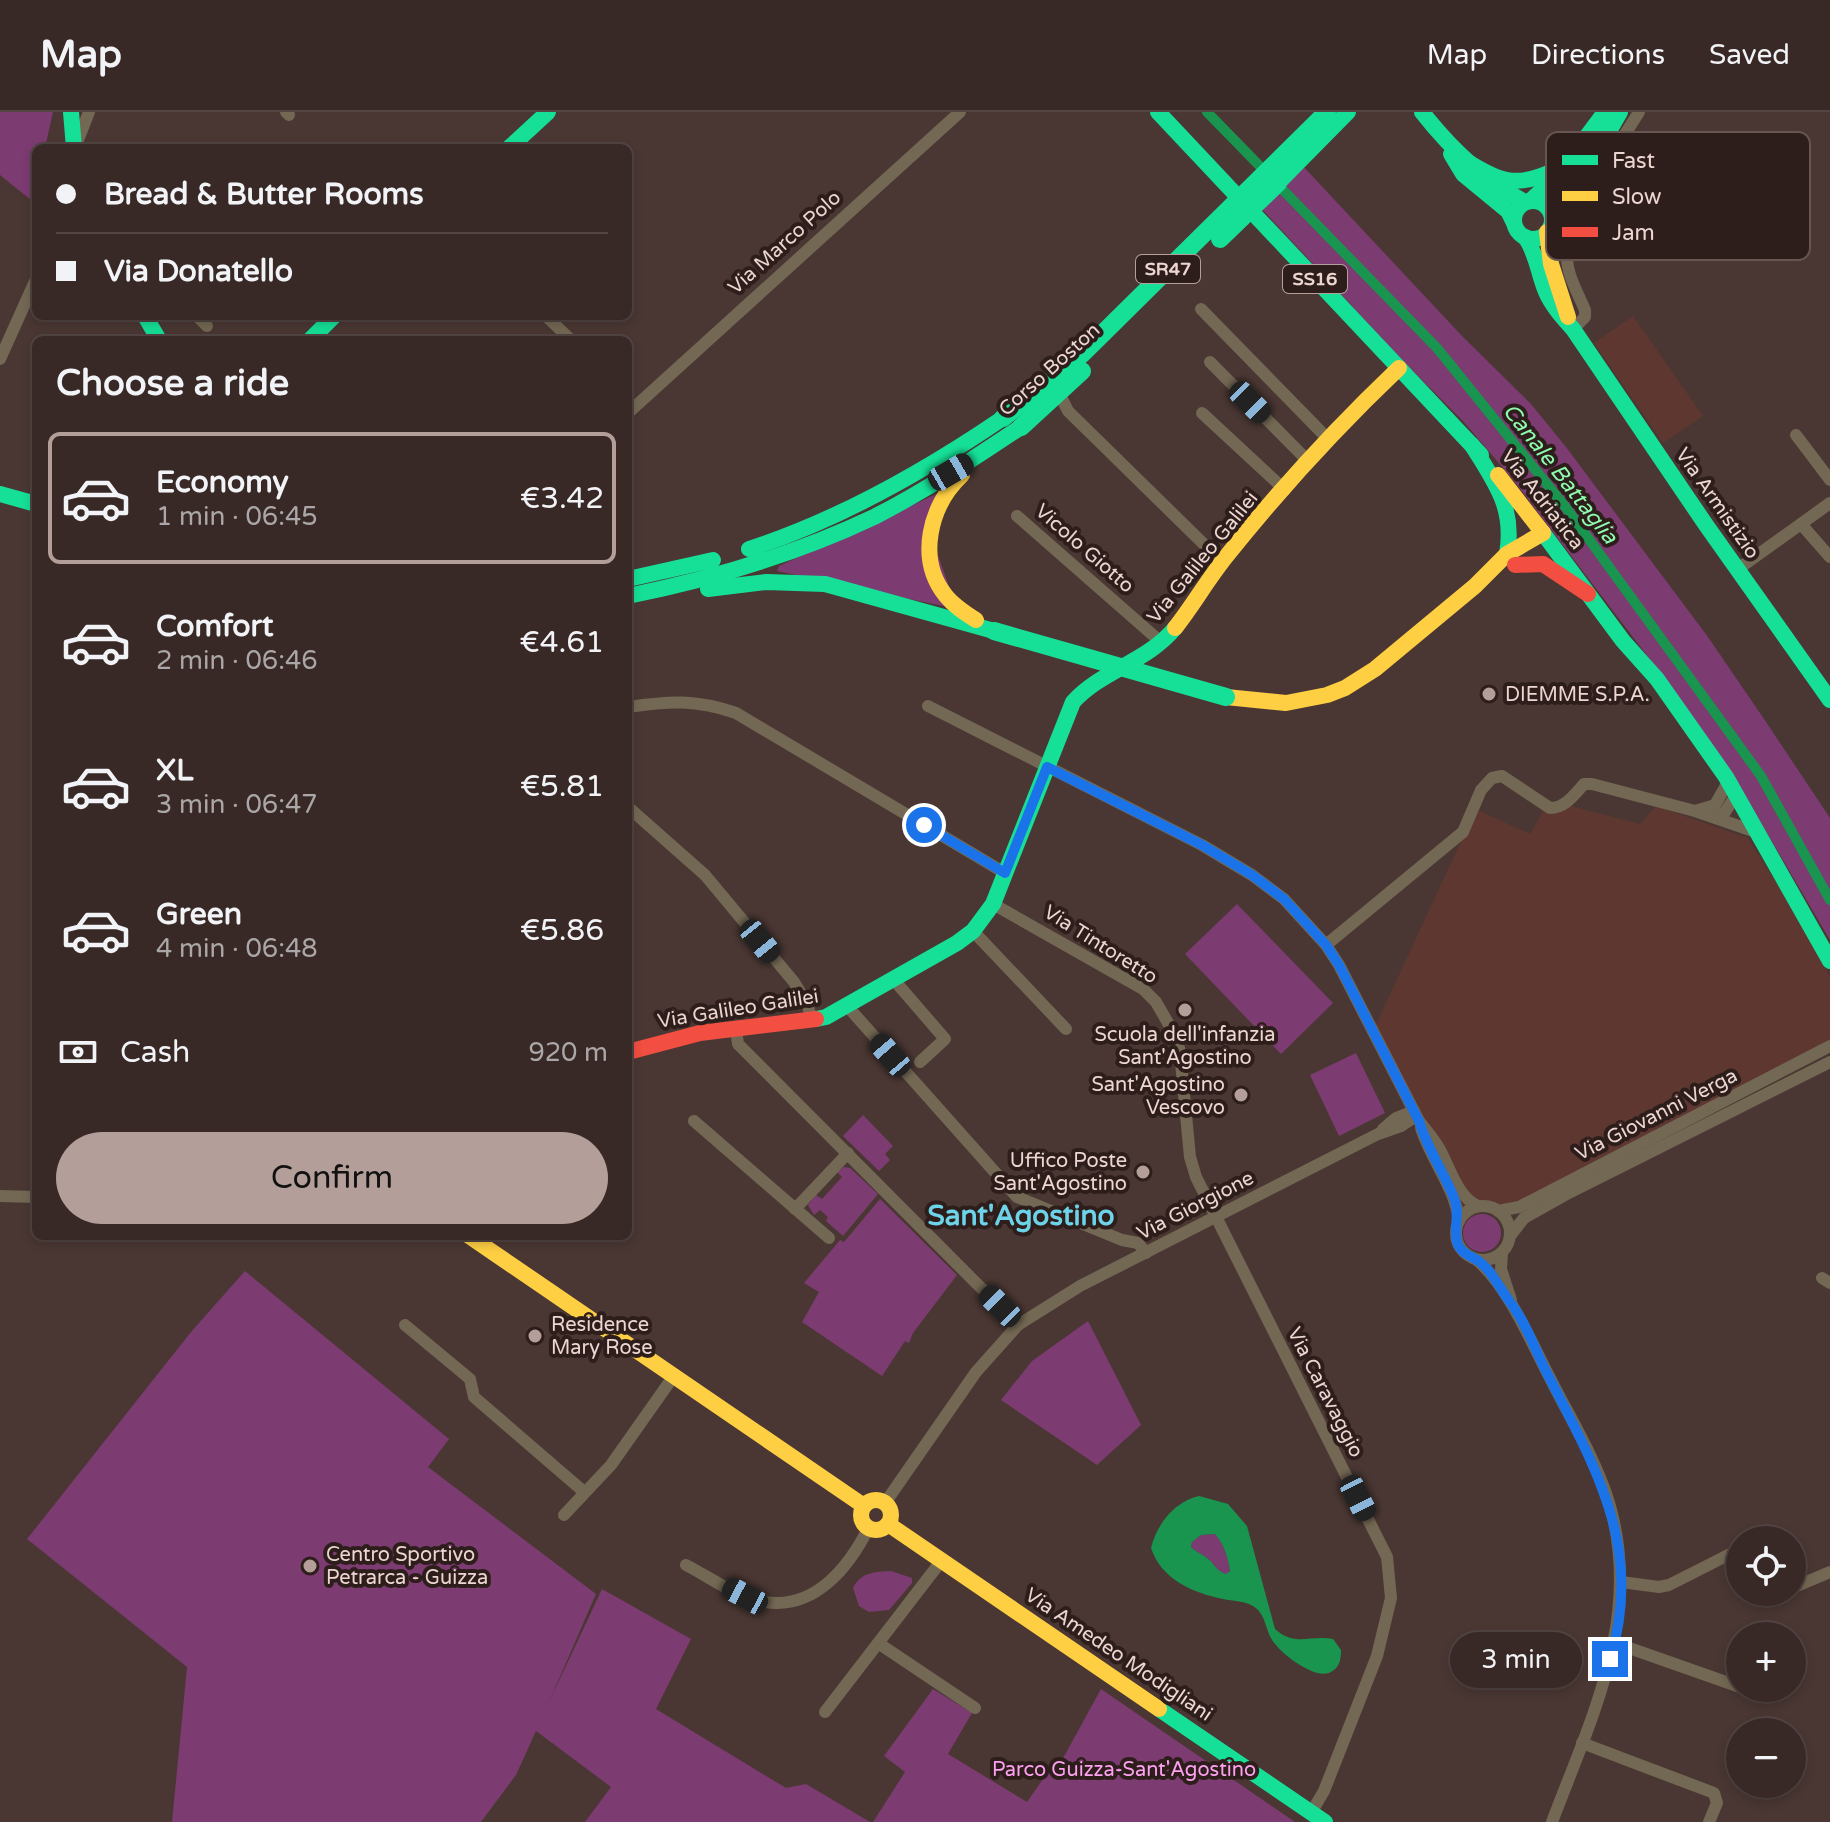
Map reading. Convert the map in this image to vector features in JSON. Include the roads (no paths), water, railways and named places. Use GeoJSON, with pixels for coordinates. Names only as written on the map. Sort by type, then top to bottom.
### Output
{"type":"FeatureCollection","features":[{"type":"Feature","properties":{"kind":"main road"},"geometry":{"type":"LineString","coordinates":[[71,112],[75,144]]}},
{"type":"Feature","properties":{"kind":"main road"},"geometry":{"type":"LineString","coordinates":[[513,144],[548,112]]}},
{"type":"Feature","properties":{"kind":"main road","name":"Via Adriatica"},"geometry":{"type":"LineString","coordinates":[[1158,112],[1472,445],[1543,533],[1623,641],[1657,679],[1732,788],[1830,961]]}},
{"type":"Feature","properties":{"kind":"main road","name":"Corso Boston"},"geometry":{"type":"LineString","coordinates":[[632,578],[687,567],[761,545],[844,510],[953,453],[1003,418],[1082,354],[1327,112]]}},
{"type":"Feature","properties":{"kind":"main road","name":"Corso Boston"},"geometry":{"type":"LineString","coordinates":[[632,595],[673,587],[761,561],[854,526],[969,462],[1021,427],[1267,194],[1348,112]]}},
{"type":"Feature","properties":{"kind":"main road","name":"Via Armistizio"},"geometry":{"type":"LineString","coordinates":[[1422,112],[1438,132],[1497,187],[1527,202],[1540,202],[1546,206]]}},
{"type":"Feature","properties":{"kind":"main road"},"geometry":{"type":"LineString","coordinates":[[1590,132],[1605,112]]}},
{"type":"Feature","properties":{"kind":"main road"},"geometry":{"type":"LineString","coordinates":[[1609,132],[1620,112]]}},
{"type":"Feature","properties":{"kind":"main road","name":"Via Armistizio"},"geometry":{"type":"LineString","coordinates":[[1438,132],[1463,174],[1501,205],[1531,244],[1545,291],[1554,308],[1573,329],[1830,700]]}},
{"type":"Feature","properties":{"kind":"main road"},"geometry":{"type":"LineString","coordinates":[[1468,162],[1491,176],[1518,183],[1546,175]]}},
{"type":"Feature","properties":{"kind":"main road"},"geometry":{"type":"LineString","coordinates":[[1546,184],[1516,211],[1520,230],[1535,238],[1546,232]]}},
{"type":"Feature","properties":{"kind":"main road","name":"Via Armistizio"},"geometry":{"type":"LineString","coordinates":[[1550,260],[1573,329]]}},
{"type":"Feature","properties":{"kind":"main road"},"geometry":{"type":"LineString","coordinates":[[305,336],[319,320]]}},
{"type":"Feature","properties":{"kind":"main road"},"geometry":{"type":"LineString","coordinates":[[314,336],[330,320]]}},
{"type":"Feature","properties":{"kind":"main road","name":"Via Galileo Galilei"},"geometry":{"type":"LineString","coordinates":[[632,1051],[679,1037],[813,1021],[848,1007],[973,931],[993,904],[1065,718],[1080,692],[1104,675],[1147,656],[1162,643],[1222,562],[1329,440],[1399,368]]}},
{"type":"Feature","properties":{"kind":"main road","name":"SR47"},"geometry":{"type":"LineString","coordinates":[[994,631],[957,609],[942,590],[930,558],[930,525],[942,495],[955,480],[997,452],[1021,427]]}},
{"type":"Feature","properties":{"kind":"main road"},"geometry":{"type":"LineString","coordinates":[[1472,445],[1510,515],[1511,559],[1543,564],[1588,594]]}},
{"type":"Feature","properties":{"kind":"main road"},"geometry":{"type":"LineString","coordinates":[[0,487],[32,493]]}},
{"type":"Feature","properties":{"kind":"main road"},"geometry":{"type":"LineString","coordinates":[[0,494],[32,503]]}},
{"type":"Feature","properties":{"kind":"main road"},"geometry":{"type":"LineString","coordinates":[[0,509],[32,517]]}},
{"type":"Feature","properties":{"kind":"main road","name":"SR47"},"geometry":{"type":"LineString","coordinates":[[632,601],[754,581],[799,581],[851,590],[1226,697],[1286,703],[1327,695],[1345,688],[1375,669],[1543,533]]}},
{"type":"Feature","properties":{"kind":"main road"},"geometry":{"type":"LineString","coordinates":[[475,1240],[864,1506]]}},
{"type":"Feature","properties":{"kind":"main road"},"geometry":{"type":"LineString","coordinates":[[876,1500],[885,1503],[891,1513],[878,1526],[862,1519],[864,1506],[876,1500]]}},
{"type":"Feature","properties":{"kind":"main road","name":"Via Amedeo Modigliani"},"geometry":{"type":"LineString","coordinates":[[878,1526],[942,1560],[1318,1817]]}},
{"type":"Feature","properties":{"kind":"street"},"geometry":{"type":"LineString","coordinates":[[77,144],[89,112]]}},
{"type":"Feature","properties":{"kind":"street","name":"Via Marco Polo"},"geometry":{"type":"LineString","coordinates":[[632,403],[960,112]]}},
{"type":"Feature","properties":{"kind":"street"},"geometry":{"type":"LineString","coordinates":[[1627,132],[1639,112]]}},
{"type":"Feature","properties":{"kind":"street"},"geometry":{"type":"LineString","coordinates":[[1568,260],[1568,268],[1585,310],[1585,317],[1573,329]]}},
{"type":"Feature","properties":{"kind":"street"},"geometry":{"type":"LineString","coordinates":[[0,359],[32,288]]}},
{"type":"Feature","properties":{"kind":"street"},"geometry":{"type":"LineString","coordinates":[[1201,309],[1329,440]]}},
{"type":"Feature","properties":{"kind":"street"},"geometry":{"type":"LineString","coordinates":[[201,320],[207,326]]}},
{"type":"Feature","properties":{"kind":"street"},"geometry":{"type":"LineString","coordinates":[[550,320],[567,336]]}},
{"type":"Feature","properties":{"kind":"street"},"geometry":{"type":"LineString","coordinates":[[1210,362],[1309,462]]}},
{"type":"Feature","properties":{"kind":"street"},"geometry":{"type":"LineString","coordinates":[[1056,387],[1068,411],[1222,562]]}},
{"type":"Feature","properties":{"kind":"street"},"geometry":{"type":"LineString","coordinates":[[1202,413],[1285,490]]}},
{"type":"Feature","properties":{"kind":"street"},"geometry":{"type":"LineString","coordinates":[[1796,435],[1830,480]]}},
{"type":"Feature","properties":{"kind":"street"},"geometry":{"type":"LineString","coordinates":[[1738,569],[1830,503]]}},
{"type":"Feature","properties":{"kind":"street","name":"Vicolo Giotto"},"geometry":{"type":"LineString","coordinates":[[1017,516],[1162,643]]}},
{"type":"Feature","properties":{"kind":"street"},"geometry":{"type":"LineString","coordinates":[[1801,524],[1830,557]]}},
{"type":"Feature","properties":{"kind":"street"},"geometry":{"type":"LineString","coordinates":[[632,707],[680,701],[736,713],[1005,873]]}},
{"type":"Feature","properties":{"kind":"street"},"geometry":{"type":"LineString","coordinates":[[928,706],[1202,845],[1252,875],[1284,899],[1326,945],[1349,982],[1455,1199],[1459,1221]]}},
{"type":"Feature","properties":{"kind":"street"},"geometry":{"type":"LineString","coordinates":[[1326,945],[1463,832],[1481,790],[1492,778],[1502,776],[1550,808],[1569,800],[1588,783],[1695,811],[1759,833]]}},
{"type":"Feature","properties":{"kind":"street"},"geometry":{"type":"LineString","coordinates":[[1695,811],[1715,805],[1732,788]]}},
{"type":"Feature","properties":{"kind":"street"},"geometry":{"type":"LineString","coordinates":[[1715,817],[1725,812],[1732,788]]}},
{"type":"Feature","properties":{"kind":"street"},"geometry":{"type":"LineString","coordinates":[[632,811],[705,875],[794,982],[813,1021]]}},
{"type":"Feature","properties":{"kind":"street","name":"Via Tintoretto"},"geometry":{"type":"LineString","coordinates":[[993,904],[1143,989],[1156,1002],[1178,1043],[1183,1063],[1190,1157],[1215,1217]]}},
{"type":"Feature","properties":{"kind":"street"},"geometry":{"type":"LineString","coordinates":[[973,931],[1066,1029]]}},
{"type":"Feature","properties":{"kind":"street"},"geometry":{"type":"LineString","coordinates":[[894,980],[945,1039],[920,1062]]}},
{"type":"Feature","properties":{"kind":"street"},"geometry":{"type":"LineString","coordinates":[[848,1007],[1017,1197],[1122,1240],[1138,1243],[1146,1253]]}},
{"type":"Feature","properties":{"kind":"street"},"geometry":{"type":"LineString","coordinates":[[736,1029],[738,1044],[1018,1325]]}},
{"type":"Feature","properties":{"kind":"street","name":"Via Giovanni Verga"},"geometry":{"type":"LineString","coordinates":[[1498,1211],[1519,1207],[1830,1046]]}},
{"type":"Feature","properties":{"kind":"street","name":"Via Giovanni Verga"},"geometry":{"type":"LineString","coordinates":[[1510,1236],[1524,1218],[1565,1195],[1830,1062]]}},
{"type":"Feature","properties":{"kind":"street"},"geometry":{"type":"LineString","coordinates":[[1405,1096],[1399,1122],[1418,1120]]}},
{"type":"Feature","properties":{"kind":"street"},"geometry":{"type":"LineString","coordinates":[[1418,1120],[1434,1140],[1462,1193],[1470,1202],[1498,1211],[1508,1222],[1510,1236],[1502,1253],[1501,1269],[1511,1303]]}},
{"type":"Feature","properties":{"kind":"street","name":"Via Giorgione"},"geometry":{"type":"LineString","coordinates":[[885,1503],[976,1372],[1018,1325],[1080,1286],[1399,1122],[1418,1120]]}},
{"type":"Feature","properties":{"kind":"street"},"geometry":{"type":"LineString","coordinates":[[694,1121],[829,1238]]}},
{"type":"Feature","properties":{"kind":"street"},"geometry":{"type":"LineString","coordinates":[[795,1209],[848,1153]]}},
{"type":"Feature","properties":{"kind":"street"},"geometry":{"type":"LineString","coordinates":[[0,1196],[32,1197]]}},
{"type":"Feature","properties":{"kind":"street"},"geometry":{"type":"LineString","coordinates":[[1478,1206],[1470,1209],[1459,1221],[1456,1228],[1458,1243],[1467,1255],[1492,1275],[1511,1303],[1600,1476],[1618,1540],[1621,1582],[1615,1643],[1552,1822]]}},
{"type":"Feature","properties":{"kind":"street","name":"Via Caravaggio"},"geometry":{"type":"LineString","coordinates":[[1215,1217],[1387,1557],[1391,1598],[1377,1656],[1324,1791],[1318,1817]]}},
{"type":"Feature","properties":{"kind":"street"},"geometry":{"type":"LineString","coordinates":[[1477,1260],[1489,1260],[1502,1253]]}},
{"type":"Feature","properties":{"kind":"street"},"geometry":{"type":"LineString","coordinates":[[405,1325],[470,1379],[474,1397],[583,1491]]}},
{"type":"Feature","properties":{"kind":"street"},"geometry":{"type":"LineString","coordinates":[[564,1515],[583,1491],[592,1487],[611,1465],[673,1377]]}},
{"type":"Feature","properties":{"kind":"street"},"geometry":{"type":"LineString","coordinates":[[686,1565],[755,1599],[783,1603],[798,1600],[826,1586],[878,1526]]}},
{"type":"Feature","properties":{"kind":"street"},"geometry":{"type":"LineString","coordinates":[[1621,1582],[1659,1587],[1669,1585],[1726,1556]]}},
{"type":"Feature","properties":{"kind":"street"},"geometry":{"type":"LineString","coordinates":[[825,1712],[942,1560]]}},
{"type":"Feature","properties":{"kind":"street"},"geometry":{"type":"LineString","coordinates":[[1806,1582],[1830,1572]]}},
{"type":"Feature","properties":{"kind":"street"},"geometry":{"type":"LineString","coordinates":[[878,1643],[975,1708]]}},
{"type":"Feature","properties":{"kind":"street"},"geometry":{"type":"LineString","coordinates":[[1615,1643],[1726,1683]]}},
{"type":"Feature","properties":{"kind":"street"},"geometry":{"type":"LineString","coordinates":[[1582,1743],[1714,1793],[1717,1803],[1709,1822]]}},
{"type":"Feature","properties":{"kind":"waterway","name":"Canale Battaglia"},"geometry":{"type":"LineString","coordinates":[[1207,112],[1437,348],[1567,509],[1761,776],[1830,900]]}},
{"type":"Feature","properties":{"kind":"place","name":"DIEMME S.P.A."},"geometry":{"type":"Point","coordinates":[1489,694]}},
{"type":"Feature","properties":{"kind":"place","name":"Scuola dell'infanzia Sant'Agostino"},"geometry":{"type":"Point","coordinates":[1185,1010]}},
{"type":"Feature","properties":{"kind":"place","name":"Sant'Agostino Vescovo"},"geometry":{"type":"Point","coordinates":[1241,1095]}},
{"type":"Feature","properties":{"kind":"place","name":"Uffico Poste Sant'Agostino"},"geometry":{"type":"Point","coordinates":[1143,1172]}},
{"type":"Feature","properties":{"kind":"place","name":"Residence Mary Rose"},"geometry":{"type":"Point","coordinates":[535,1336]}},
{"type":"Feature","properties":{"kind":"place","name":"Centro Sportivo Petrarca - Guizza"},"geometry":{"type":"Point","coordinates":[310,1566]}},
{"type":"Feature","properties":{"kind":"district","name":"Sant'Agostino"},"geometry":{"type":"Point","coordinates":[1021,1215]}},
{"type":"Feature","properties":{"kind":"park label","name":"Parco Guizza-Sant'Agostino"},"geometry":{"type":"Point","coordinates":[1124,1769]}}]}
